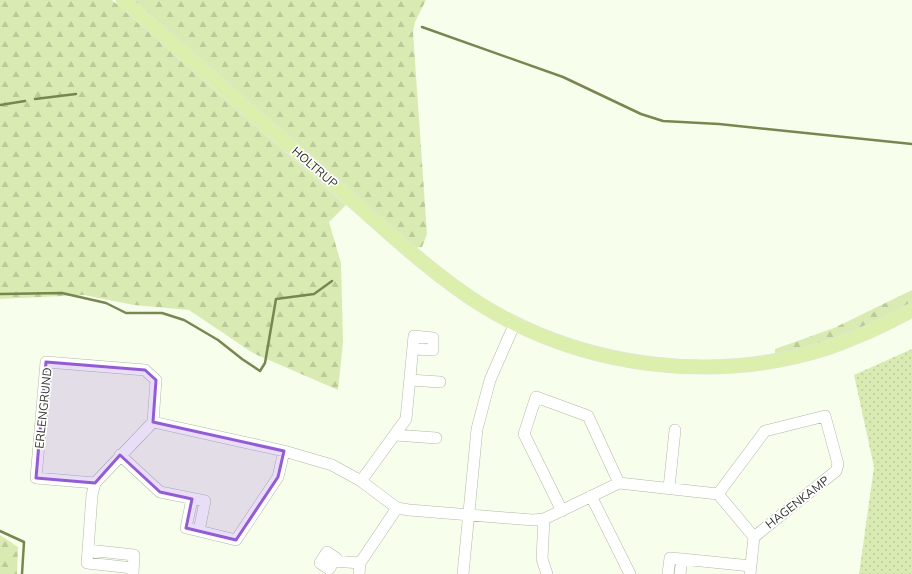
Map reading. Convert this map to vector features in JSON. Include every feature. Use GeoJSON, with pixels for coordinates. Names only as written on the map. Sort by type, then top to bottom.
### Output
{"type":"FeatureCollection","features":[{"type":"Feature","properties":{"kind":"main road","name":"HOLTRUP"},"geometry":{"type":"LineString","coordinates":[[123,0],[422,262],[485,306],[515,323],[583,350],[630,361],[681,366],[722,366],[779,360],[827,348],[876,329],[912,310]]}},
{"type":"Feature","properties":{"kind":"street"},"geometry":{"type":"LineString","coordinates":[[463,574],[472,471],[480,413],[490,380],[515,323]]}},
{"type":"Feature","properties":{"kind":"street"},"geometry":{"type":"LineString","coordinates":[[361,481],[396,435],[406,419],[413,349]]}},
{"type":"Feature","properties":{"kind":"street","name":"ERLENGRUND"},"geometry":{"type":"LineString","coordinates":[[95,483],[36,478],[46,362],[145,370],[156,380],[153,422]]}},
{"type":"Feature","properties":{"kind":"street"},"geometry":{"type":"LineString","coordinates":[[410,380],[440,382]]}},
{"type":"Feature","properties":{"kind":"street"},"geometry":{"type":"LineString","coordinates":[[562,511],[524,434],[536,397],[588,416],[619,483]]}},
{"type":"Feature","properties":{"kind":"street","name":"HAGENKAMP"},"geometry":{"type":"LineString","coordinates":[[682,559],[751,570],[754,537],[718,494],[765,431],[825,416],[838,464],[836,471],[754,537]]}},
{"type":"Feature","properties":{"kind":"street"},"geometry":{"type":"LineString","coordinates":[[133,571],[87,563],[92,495],[95,483],[153,422],[284,452],[332,465],[361,481],[397,508],[409,510],[533,520],[544,519],[619,483],[718,494]]}},
{"type":"Feature","properties":{"kind":"street"},"geometry":{"type":"LineString","coordinates":[[669,488],[675,430]]}},
{"type":"Feature","properties":{"kind":"street"},"geometry":{"type":"LineString","coordinates":[[396,435],[436,438]]}},
{"type":"Feature","properties":{"kind":"street"},"geometry":{"type":"LineString","coordinates":[[120,455],[160,492],[205,501],[199,531],[236,540],[278,477],[284,452]]}},
{"type":"Feature","properties":{"kind":"street"},"geometry":{"type":"LineString","coordinates":[[591,496],[630,574]]}},
{"type":"Feature","properties":{"kind":"street"},"geometry":{"type":"LineString","coordinates":[[359,574],[360,563],[397,508]]}},
{"type":"Feature","properties":{"kind":"street"},"geometry":{"type":"LineString","coordinates":[[544,519],[542,559],[546,574]]}},
{"type":"Feature","properties":{"kind":"street"},"geometry":{"type":"LineString","coordinates":[[668,574],[670,558],[682,559],[680,574]]}},
{"type":"Feature","properties":{"kind":"street"},"geometry":{"type":"LineString","coordinates":[[334,561],[360,563]]}},
{"type":"Feature","properties":{"kind":"highlighted area"},"geometry":{"type":"Polygon","coordinates":[[[46,362],[145,370],[156,380],[153,422],[284,451],[278,477],[236,540],[186,528],[192,499],[160,492],[120,455],[95,483],[36,478],[46,362]]]}},
{"type":"Feature","properties":{"kind":"green space"},"geometry":{"type":"Polygon","coordinates":[[[0,0],[112,0],[346,205],[329,222],[341,263],[343,342],[338,390],[253,353],[189,310],[134,305],[84,295],[0,299],[0,0]]]}},
{"type":"Feature","properties":{"kind":"green space"},"geometry":{"type":"Polygon","coordinates":[[[132,0],[426,0],[415,22],[413,32],[427,234],[422,247],[414,248],[132,0]]]}},
{"type":"Feature","properties":{"kind":"green space"},"geometry":{"type":"Polygon","coordinates":[[[912,290],[912,304],[896,313],[845,334],[775,355],[775,349],[834,328],[912,290]]]}},
{"type":"Feature","properties":{"kind":"green space"},"geometry":{"type":"Polygon","coordinates":[[[912,349],[912,574],[859,574],[874,467],[854,375],[912,349]]]}},
{"type":"Feature","properties":{"kind":"green space"},"geometry":{"type":"Polygon","coordinates":[[[0,535],[18,547],[17,574],[0,574],[0,535]]]}},
{"type":"Feature","properties":{"kind":"waterway"},"geometry":{"type":"LineString","coordinates":[[422,27],[563,77],[641,114],[663,121],[719,124],[912,144]]}},
{"type":"Feature","properties":{"kind":"waterway"},"geometry":{"type":"LineString","coordinates":[[35,99],[76,94]]}},
{"type":"Feature","properties":{"kind":"waterway"},"geometry":{"type":"LineString","coordinates":[[0,105],[25,101]]}},
{"type":"Feature","properties":{"kind":"waterway"},"geometry":{"type":"LineString","coordinates":[[0,294],[62,293],[106,303],[126,313],[162,313],[184,320],[218,340],[260,371],[265,363],[276,299],[314,294],[332,281]]}},
{"type":"Feature","properties":{"kind":"waterway"},"geometry":{"type":"LineString","coordinates":[[0,531],[24,542],[22,574]]}}]}
